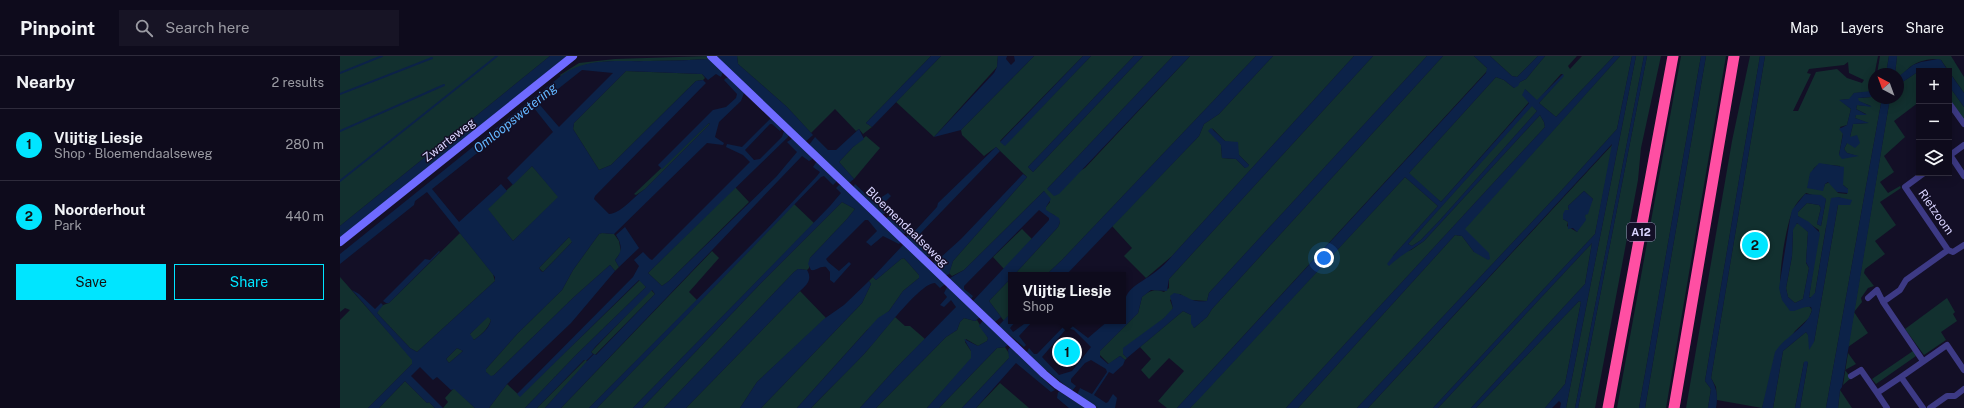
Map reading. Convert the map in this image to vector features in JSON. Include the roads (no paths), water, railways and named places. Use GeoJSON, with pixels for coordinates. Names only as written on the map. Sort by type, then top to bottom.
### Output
{"type":"FeatureCollection","features":[{"type":"Feature","properties":{"kind":"highway","name":"A12"},"geometry":{"type":"LineString","coordinates":[[1608,408],[1673,56]]}},
{"type":"Feature","properties":{"kind":"highway"},"geometry":{"type":"LineString","coordinates":[[1674,408],[1734,56]]}},
{"type":"Feature","properties":{"kind":"street","name":"Zwarteweg"},"geometry":{"type":"LineString","coordinates":[[340,242],[364,226],[411,189],[555,73],[573,56]]}},
{"type":"Feature","properties":{"kind":"street","name":"Bloemendaalseweg"},"geometry":{"type":"LineString","coordinates":[[713,58],[1044,374],[1057,385],[1092,408]]}},
{"type":"Feature","properties":{"kind":"street"},"geometry":{"type":"LineString","coordinates":[[1950,104],[1964,124]]}},
{"type":"Feature","properties":{"kind":"street"},"geometry":{"type":"LineString","coordinates":[[1952,153],[1964,145]]}},
{"type":"Feature","properties":{"kind":"street"},"geometry":{"type":"LineString","coordinates":[[1952,159],[1964,176]]}},
{"type":"Feature","properties":{"kind":"street","name":"Rietzoom"},"geometry":{"type":"LineString","coordinates":[[1920,176],[1905,187],[1948,250],[1953,252],[1964,245]]}},
{"type":"Feature","properties":{"kind":"street","name":"Rietzoom"},"geometry":{"type":"LineString","coordinates":[[1883,302],[1900,290],[1906,280],[1948,250]]}},
{"type":"Feature","properties":{"kind":"street"},"geometry":{"type":"LineString","coordinates":[[1868,298],[1877,290],[1883,302],[1923,361]]}},
{"type":"Feature","properties":{"kind":"street"},"geometry":{"type":"LineString","coordinates":[[1877,393],[1947,345],[1964,370]]}},
{"type":"Feature","properties":{"kind":"street"},"geometry":{"type":"LineString","coordinates":[[1851,376],[1861,370],[1887,408]]}},
{"type":"Feature","properties":{"kind":"street"},"geometry":{"type":"LineString","coordinates":[[1901,377],[1923,408]]}},
{"type":"Feature","properties":{"kind":"street"},"geometry":{"type":"LineString","coordinates":[[1930,408],[1947,396],[1955,396],[1964,390]]}},
{"type":"Feature","properties":{"kind":"water"},"geometry":{"type":"Polygon","coordinates":[[[550,56],[567,56],[340,238],[340,226],[550,56]]]}},
{"type":"Feature","properties":{"kind":"water"},"geometry":{"type":"Polygon","coordinates":[[[714,56],[737,56],[738,64],[787,107],[813,135],[805,142],[714,56]]]}},
{"type":"Feature","properties":{"kind":"water"},"geometry":{"type":"Polygon","coordinates":[[[931,56],[941,56],[872,127],[866,123],[931,56]]]}},
{"type":"Feature","properties":{"kind":"water"},"geometry":{"type":"Polygon","coordinates":[[[998,56],[1007,56],[1006,59],[1011,65],[1015,61],[1014,56],[1034,56],[961,130],[934,137],[994,73],[997,67],[998,56]]]}},
{"type":"Feature","properties":{"kind":"water"},"geometry":{"type":"Polygon","coordinates":[[[1083,56],[1091,56],[1005,146],[1000,142],[1083,56]]]}},
{"type":"Feature","properties":{"kind":"water"},"geometry":{"type":"Polygon","coordinates":[[[1134,56],[1143,56],[1033,172],[1028,167],[1134,56]]]}},
{"type":"Feature","properties":{"kind":"water"},"geometry":{"type":"Polygon","coordinates":[[[1173,56],[1190,56],[1059,194],[1054,196],[1047,189],[1173,56]]]}},
{"type":"Feature","properties":{"kind":"water"},"geometry":{"type":"Polygon","coordinates":[[[1256,56],[1273,56],[1219,114],[1204,124],[1199,136],[1069,272],[1049,272],[1256,56]]]}},
{"type":"Feature","properties":{"kind":"water"},"geometry":{"type":"Polygon","coordinates":[[[1354,56],[1373,56],[1169,279],[1167,291],[1151,290],[1142,297],[1138,313],[1100,351],[1100,357],[1108,364],[1120,356],[1125,360],[1123,365],[1113,374],[1109,372],[1094,395],[1106,403],[1113,394],[1117,398],[1115,408],[1098,408],[1077,395],[1080,388],[1092,394],[1107,372],[1106,369],[1091,360],[1085,363],[1071,379],[1071,382],[1076,386],[1072,391],[1040,365],[1027,352],[1029,348],[1034,354],[1037,354],[1066,324],[1071,325],[1088,338],[1104,324],[1126,324],[1126,296],[1134,287],[1166,263],[1354,56]],[[1067,328],[1042,357],[1059,375],[1072,371],[1091,347],[1074,330],[1067,328]]]}},
{"type":"Feature","properties":{"kind":"water"},"geometry":{"type":"Polygon","coordinates":[[[1427,56],[1443,56],[1212,309],[1207,317],[1194,328],[1191,323],[1191,315],[1183,311],[1127,358],[1123,354],[1123,348],[1164,318],[1173,308],[1170,296],[1174,293],[1196,301],[1207,301],[1209,293],[1427,56]]]}},
{"type":"Feature","properties":{"kind":"water"},"geometry":{"type":"Polygon","coordinates":[[[1474,56],[1490,56],[1512,76],[1517,77],[1538,56],[1545,56],[1526,79],[1514,88],[1504,80],[1496,77],[1409,173],[1441,202],[1529,103],[1522,95],[1525,89],[1537,100],[1563,74],[1564,76],[1539,103],[1556,117],[1614,56],[1620,56],[1465,229],[1489,253],[1490,259],[1488,260],[1474,252],[1462,236],[1455,235],[1298,408],[1286,408],[1545,127],[1540,115],[1424,241],[1389,266],[1387,264],[1393,256],[1438,206],[1405,177],[1200,398],[1190,408],[1177,408],[1486,73],[1487,68],[1474,56]],[[1532,106],[1408,244],[1412,246],[1421,240],[1537,111],[1532,106]]]}},
{"type":"Feature","properties":{"kind":"water"},"geometry":{"type":"Polygon","coordinates":[[[1632,56],[1636,56],[1566,408],[1560,408],[1561,403],[1559,401],[1552,408],[1545,408],[1565,384],[1581,302],[1579,301],[1476,408],[1471,408],[1585,284],[1592,243],[1438,408],[1433,408],[1595,234],[1612,144],[1368,408],[1357,408],[1562,190],[1617,129],[1632,56]]]}},
{"type":"Feature","properties":{"kind":"water"},"geometry":{"type":"Polygon","coordinates":[[[1644,56],[1647,56],[1578,408],[1575,408],[1644,56]]]}},
{"type":"Feature","properties":{"kind":"water"},"geometry":{"type":"Polygon","coordinates":[[[1701,56],[1706,56],[1645,408],[1639,408],[1701,56]]]}},
{"type":"Feature","properties":{"kind":"water"},"geometry":{"type":"Polygon","coordinates":[[[1760,56],[1765,56],[1711,378],[1715,386],[1717,400],[1716,408],[1708,408],[1711,389],[1705,381],[1760,56]]]}},
{"type":"Feature","properties":{"kind":"water"},"geometry":{"type":"Polygon","coordinates":[[[1889,56],[1897,56],[1896,68],[1887,68],[1889,56]]]}},
{"type":"Feature","properties":{"kind":"water","name":"Omloopswetering"},"geometry":{"type":"Polygon","coordinates":[[[709,59],[723,72],[721,77],[716,74],[708,80],[702,74],[626,71],[574,123],[573,129],[599,170],[611,165],[696,81],[703,80],[706,83],[595,196],[594,199],[609,214],[619,211],[645,189],[710,124],[709,123],[662,169],[658,165],[713,110],[726,107],[736,98],[737,94],[724,80],[726,78],[729,78],[744,93],[741,101],[719,122],[715,137],[724,143],[723,145],[707,143],[614,234],[599,234],[573,270],[562,290],[517,334],[486,369],[486,372],[491,376],[494,375],[574,297],[610,265],[615,271],[571,323],[507,384],[489,408],[475,408],[454,389],[451,390],[437,377],[433,380],[420,367],[411,376],[443,408],[435,408],[429,402],[427,403],[405,381],[379,408],[368,408],[412,364],[412,360],[352,290],[359,294],[375,309],[381,303],[383,305],[377,313],[410,348],[417,352],[495,281],[495,277],[427,192],[415,201],[414,205],[340,264],[340,254],[562,75],[572,69],[582,65],[615,61],[709,59]],[[582,70],[539,104],[559,127],[613,73],[582,70]],[[534,108],[432,189],[459,222],[501,184],[507,191],[488,209],[513,241],[558,197],[532,166],[513,185],[507,178],[553,132],[534,108]],[[569,237],[539,268],[543,272],[572,242],[569,237]],[[488,317],[470,334],[474,340],[487,329],[491,320],[488,317]],[[457,348],[446,359],[449,363],[463,351],[457,348]]]}},
{"type":"Feature","properties":{"kind":"water"},"geometry":{"type":"Polygon","coordinates":[[[1938,59],[1941,60],[1946,68],[1916,68],[1916,73],[1904,81],[1904,72],[1913,65],[1938,59]]]}},
{"type":"Feature","properties":{"kind":"water"},"geometry":{"type":"Polygon","coordinates":[[[1952,76],[1964,93],[1964,107],[1952,90],[1952,76]]]}},
{"type":"Feature","properties":{"kind":"water"},"geometry":{"type":"Polygon","coordinates":[[[1868,91],[1868,97],[1858,98],[1859,101],[1873,107],[1857,105],[1856,109],[1867,115],[1856,115],[1855,118],[1869,123],[1853,124],[1850,137],[1857,135],[1860,143],[1855,148],[1847,143],[1844,149],[1847,153],[1859,156],[1842,159],[1839,155],[1843,134],[1839,129],[1847,125],[1851,109],[1839,100],[1849,99],[1854,93],[1868,91]]]}},
{"type":"Feature","properties":{"kind":"water"},"geometry":{"type":"Polygon","coordinates":[[[1881,104],[1889,104],[1838,408],[1826,408],[1881,104]]]}},
{"type":"Feature","properties":{"kind":"water"},"geometry":{"type":"Polygon","coordinates":[[[771,118],[782,129],[780,131],[770,124],[745,150],[754,160],[760,159],[782,137],[784,131],[789,134],[788,137],[648,273],[662,286],[669,281],[776,177],[797,152],[787,142],[793,138],[814,158],[809,161],[802,156],[561,408],[545,408],[588,360],[594,354],[596,355],[655,294],[652,290],[596,346],[591,352],[593,354],[587,360],[584,360],[537,408],[525,408],[577,354],[646,287],[639,280],[520,397],[517,394],[633,277],[639,266],[634,260],[643,252],[652,260],[750,162],[743,155],[726,147],[727,144],[742,147],[771,118]]]}},
{"type":"Feature","properties":{"kind":"water"},"geometry":{"type":"Polygon","coordinates":[[[1211,128],[1225,141],[1238,142],[1239,155],[1249,165],[1248,167],[1245,168],[1236,159],[1222,158],[1221,145],[1208,131],[1211,128]]]}},
{"type":"Feature","properties":{"kind":"water"},"geometry":{"type":"Polygon","coordinates":[[[859,129],[864,139],[853,147],[839,162],[854,179],[849,183],[809,145],[815,137],[828,150],[836,150],[859,129]]]}},
{"type":"Feature","properties":{"kind":"water"},"geometry":{"type":"Polygon","coordinates":[[[996,147],[1000,151],[916,238],[932,255],[929,257],[925,256],[906,237],[910,232],[912,234],[937,207],[938,203],[996,147]]]}},
{"type":"Feature","properties":{"kind":"water"},"geometry":{"type":"Polygon","coordinates":[[[817,161],[836,180],[836,182],[833,185],[824,176],[821,177],[597,408],[589,408],[766,230],[817,176],[820,172],[813,167],[817,161]]]}},
{"type":"Feature","properties":{"kind":"water"},"geometry":{"type":"Polygon","coordinates":[[[1819,163],[1844,167],[1843,185],[1848,189],[1848,193],[1837,192],[1828,182],[1825,184],[1823,191],[1807,188],[1810,173],[1819,163]]]}},
{"type":"Feature","properties":{"kind":"water"},"geometry":{"type":"Polygon","coordinates":[[[1023,174],[1027,177],[953,261],[949,274],[945,276],[935,266],[934,261],[940,258],[961,239],[1023,174]]]}},
{"type":"Feature","properties":{"kind":"water"},"geometry":{"type":"Polygon","coordinates":[[[855,184],[874,202],[888,193],[891,196],[881,206],[887,212],[882,215],[853,187],[855,184]]]}},
{"type":"Feature","properties":{"kind":"water"},"geometry":{"type":"Polygon","coordinates":[[[839,185],[842,186],[901,242],[899,244],[883,236],[871,246],[866,242],[877,231],[868,220],[865,220],[826,259],[839,271],[849,262],[851,264],[834,283],[830,280],[830,272],[826,267],[811,270],[808,264],[810,258],[855,209],[842,202],[759,285],[642,408],[633,408],[830,206],[841,193],[836,188],[839,185]]]}},
{"type":"Feature","properties":{"kind":"water"},"geometry":{"type":"Polygon","coordinates":[[[1044,191],[1051,199],[1046,207],[1046,210],[1059,218],[1060,222],[1058,227],[1017,272],[1008,272],[1008,281],[989,301],[1001,317],[995,322],[973,301],[1049,220],[1049,218],[1039,210],[964,286],[964,289],[973,296],[971,299],[950,280],[950,278],[964,270],[1044,191]]]}},
{"type":"Feature","properties":{"kind":"water"},"geometry":{"type":"Polygon","coordinates":[[[1584,191],[1593,199],[1588,214],[1585,215],[1586,220],[1577,232],[1573,228],[1568,229],[1568,222],[1563,219],[1563,214],[1565,210],[1569,210],[1568,206],[1584,191]]]}},
{"type":"Feature","properties":{"kind":"water"},"geometry":{"type":"Polygon","coordinates":[[[1805,194],[1821,195],[1826,199],[1821,226],[1817,224],[1821,208],[1819,205],[1807,203],[1798,212],[1798,216],[1809,222],[1820,233],[1810,298],[1815,293],[1831,198],[1838,197],[1852,200],[1850,205],[1838,205],[1814,342],[1809,350],[1808,335],[1806,332],[1783,351],[1773,408],[1762,408],[1775,352],[1806,322],[1812,310],[1811,307],[1808,307],[1790,311],[1782,300],[1779,288],[1792,210],[1805,194]],[[1797,223],[1793,230],[1792,256],[1786,288],[1788,297],[1795,303],[1803,299],[1809,268],[1806,262],[1808,232],[1797,223]]]}},
{"type":"Feature","properties":{"kind":"water"},"geometry":{"type":"Polygon","coordinates":[[[890,214],[908,230],[904,234],[886,219],[890,214]]]}},
{"type":"Feature","properties":{"kind":"water"},"geometry":{"type":"Polygon","coordinates":[[[625,227],[639,248],[619,267],[615,260],[621,248],[620,242],[616,235],[625,227]]]}},
{"type":"Feature","properties":{"kind":"water"},"geometry":{"type":"Polygon","coordinates":[[[903,245],[944,283],[944,285],[940,288],[935,283],[928,285],[919,292],[865,353],[811,408],[797,408],[878,318],[889,311],[903,291],[919,278],[919,275],[904,258],[876,280],[873,277],[903,245]]]}},
{"type":"Feature","properties":{"kind":"water"},"geometry":{"type":"Polygon","coordinates":[[[439,251],[440,252],[389,303],[383,301],[425,259],[430,260],[439,251]]]}},
{"type":"Feature","properties":{"kind":"water"},"geometry":{"type":"Polygon","coordinates":[[[798,269],[807,270],[809,274],[808,282],[804,287],[686,408],[664,408],[794,272],[798,269]]]}},
{"type":"Feature","properties":{"kind":"water"},"geometry":{"type":"Polygon","coordinates":[[[869,281],[871,284],[862,303],[761,408],[740,408],[757,382],[824,319],[844,305],[869,281]]]}},
{"type":"Feature","properties":{"kind":"water"},"geometry":{"type":"Polygon","coordinates":[[[947,287],[979,316],[979,318],[975,321],[964,318],[960,322],[957,330],[946,337],[876,408],[860,408],[896,368],[956,307],[951,300],[944,307],[940,305],[947,297],[944,293],[947,287]]]}},
{"type":"Feature","properties":{"kind":"water"},"geometry":{"type":"Polygon","coordinates":[[[1008,316],[1008,324],[1013,324],[1010,328],[1013,332],[1024,324],[1030,324],[1019,336],[1026,345],[1024,347],[999,325],[1008,316]]]}},
{"type":"Feature","properties":{"kind":"water"},"geometry":{"type":"Polygon","coordinates":[[[983,320],[1008,345],[997,348],[939,408],[927,408],[971,358],[971,351],[964,339],[978,346],[987,341],[988,338],[979,326],[983,320]]]}},
{"type":"Feature","properties":{"kind":"water"},"geometry":{"type":"Polygon","coordinates":[[[1010,347],[1055,390],[1051,392],[1016,363],[976,408],[962,408],[1009,358],[1008,350],[1010,347]]]}},
{"type":"Feature","properties":{"kind":"water"},"geometry":{"type":"Polygon","coordinates":[[[1804,362],[1808,362],[1800,408],[1795,408],[1804,362]]]}},
{"type":"Feature","properties":{"kind":"water"},"geometry":{"type":"Polygon","coordinates":[[[1058,392],[1085,408],[1069,408],[1057,398],[1058,392]]]}},
{"type":"Feature","properties":{"kind":"waterway"},"geometry":{"type":"LineString","coordinates":[[340,73],[382,56]]}},
{"type":"Feature","properties":{"kind":"waterway"},"geometry":{"type":"LineString","coordinates":[[340,181],[497,56]]}},
{"type":"Feature","properties":{"kind":"waterway"},"geometry":{"type":"LineString","coordinates":[[340,94],[432,58]]}},
{"type":"Feature","properties":{"kind":"waterway"},"geometry":{"type":"LineString","coordinates":[[340,131],[444,85]]}},
{"type":"Feature","properties":{"kind":"place","name":"Noorderhout"},"geometry":{"type":"Point","coordinates":[1755,245]}},
{"type":"Feature","properties":{"kind":"place","name":"Vlijtig Liesje"},"geometry":{"type":"Point","coordinates":[1067,352]}}]}
